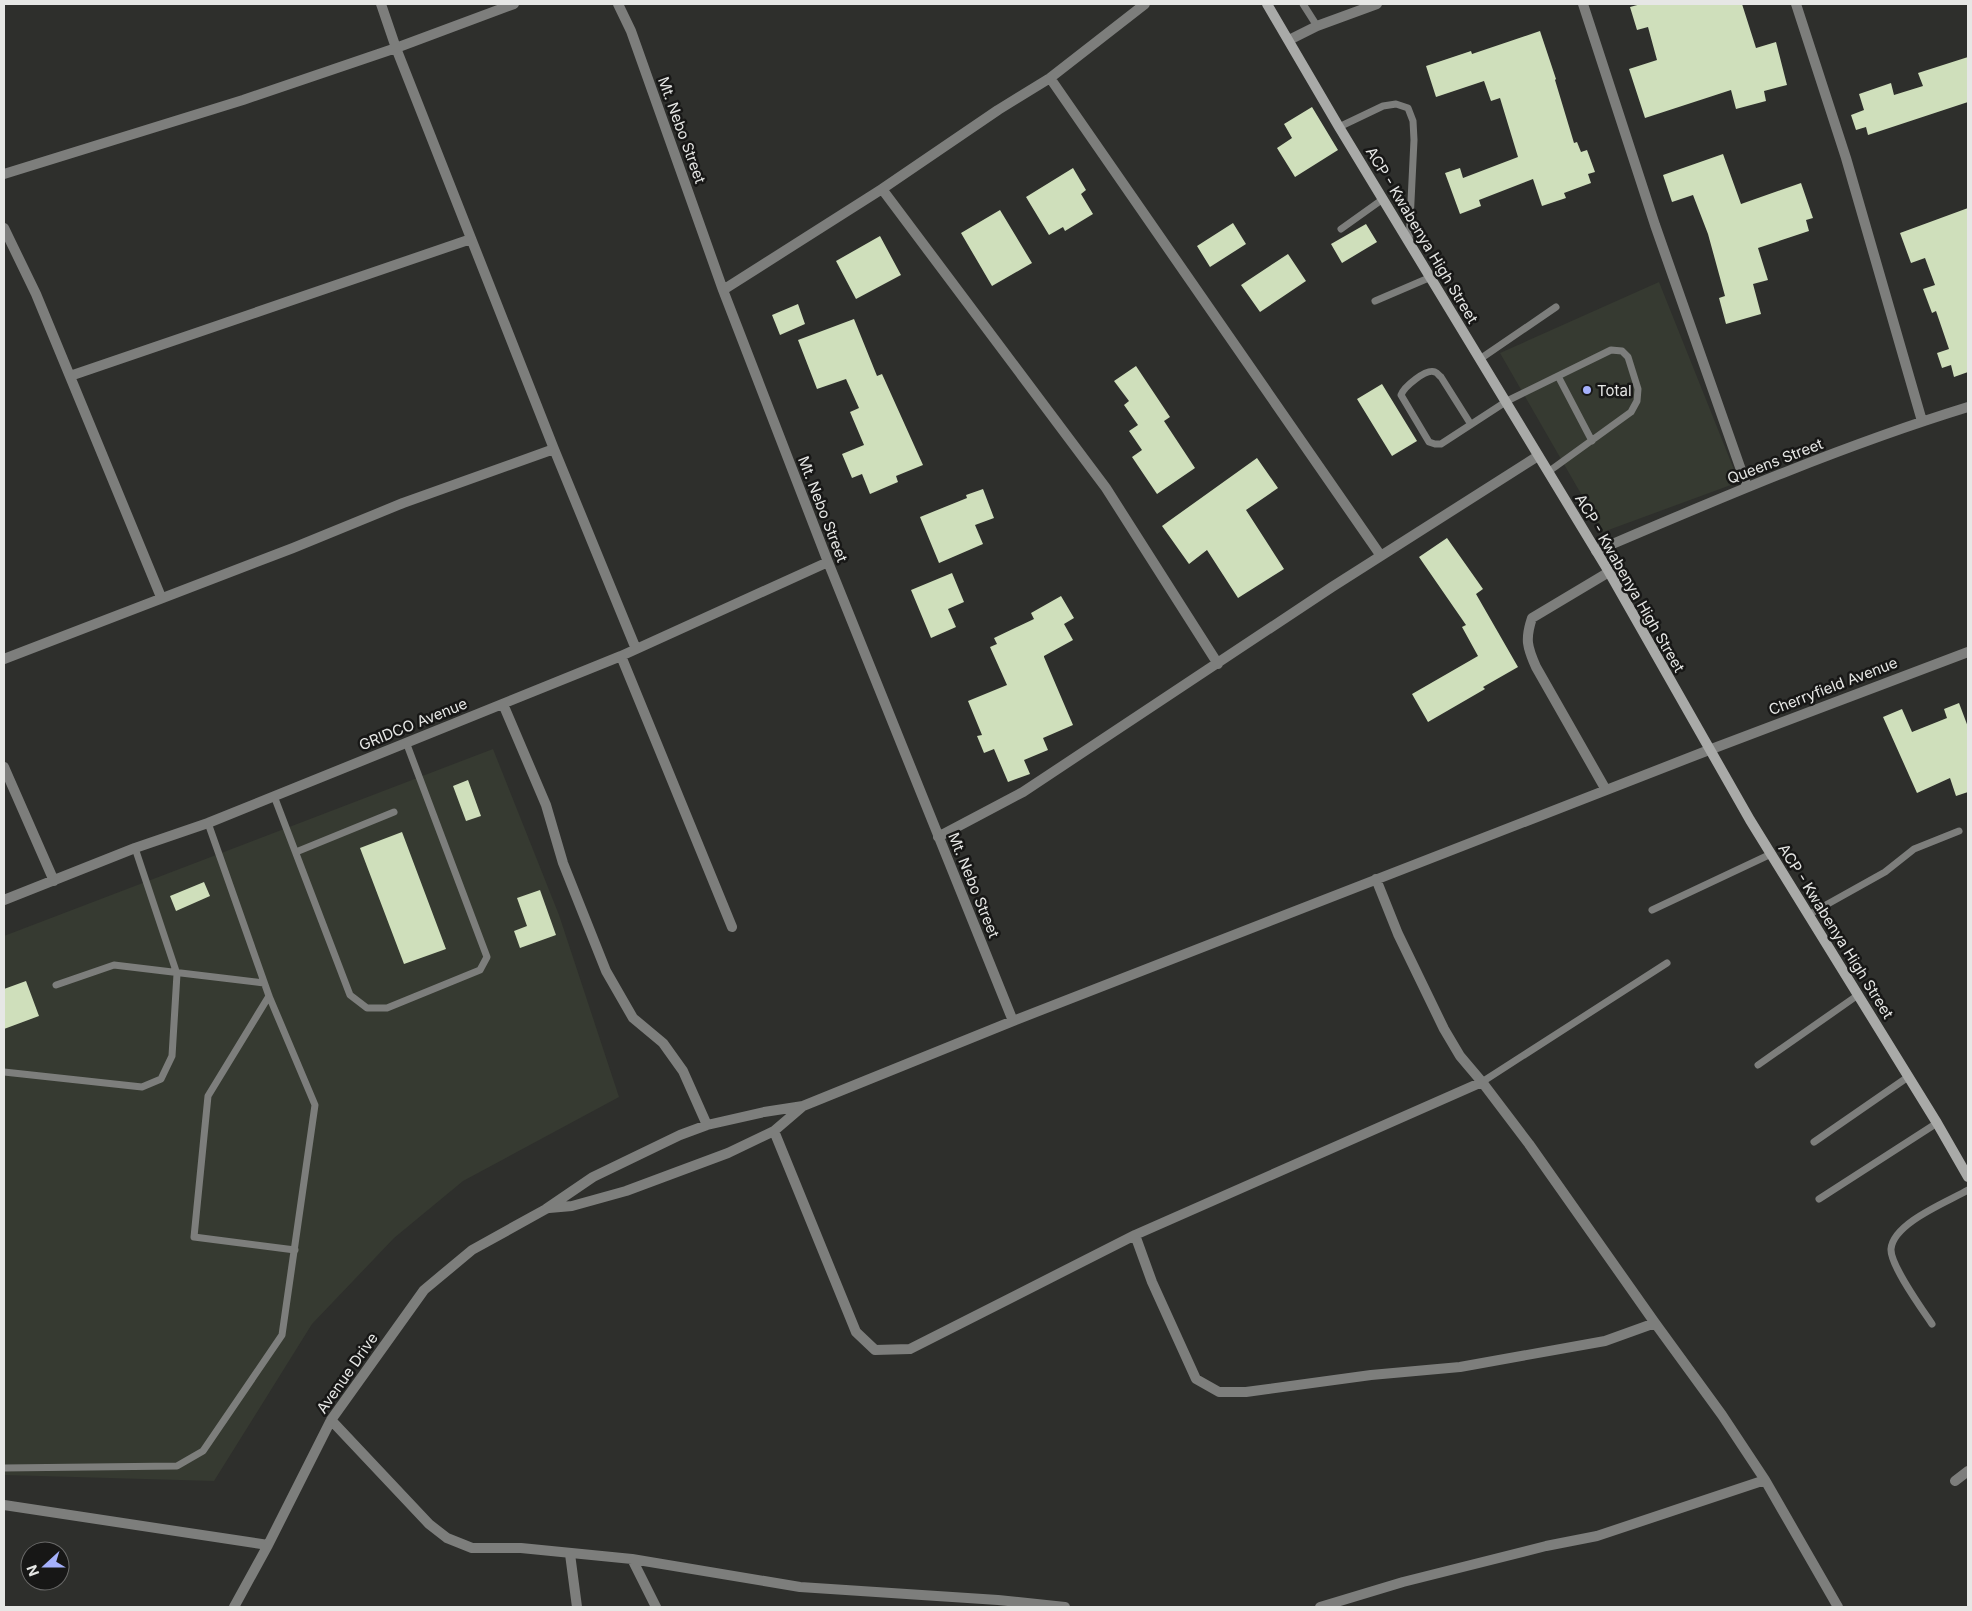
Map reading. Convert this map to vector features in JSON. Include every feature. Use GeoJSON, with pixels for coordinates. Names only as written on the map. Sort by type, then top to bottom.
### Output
{"type":"FeatureCollection","features":[{"type":"Feature","properties":{"kind":"main road","name":"ACP - Kwabenya High Street"},"geometry":{"type":"LineString","coordinates":[[1266,4],[1609,572],[1709,750],[1771,854],[1937,1123],[1968,1177]]}},
{"type":"Feature","properties":{"kind":"street"},"geometry":{"type":"LineString","coordinates":[[381,4],[396,48],[554,449],[636,649]]}},
{"type":"Feature","properties":{"kind":"street"},"geometry":{"type":"LineString","coordinates":[[4,174],[243,100],[396,48],[514,4]]}},
{"type":"Feature","properties":{"kind":"street","name":"Mt. Nebo Street"},"geometry":{"type":"LineString","coordinates":[[618,4],[630,31],[723,290],[828,562],[1013,1021]]}},
{"type":"Feature","properties":{"kind":"street"},"geometry":{"type":"LineString","coordinates":[[723,290],[1050,78],[1145,4]]}},
{"type":"Feature","properties":{"kind":"street"},"geometry":{"type":"LineString","coordinates":[[1289,40],[1317,26],[1377,4]]}},
{"type":"Feature","properties":{"kind":"street"},"geometry":{"type":"LineString","coordinates":[[1583,4],[1655,225],[1747,487]]}},
{"type":"Feature","properties":{"kind":"street"},"geometry":{"type":"LineString","coordinates":[[1796,4],[1846,158],[1922,421]]}},
{"type":"Feature","properties":{"kind":"street"},"geometry":{"type":"LineString","coordinates":[[1050,78],[1381,556]]}},
{"type":"Feature","properties":{"kind":"street"},"geometry":{"type":"LineString","coordinates":[[882,188],[1106,488],[1218,664]]}},
{"type":"Feature","properties":{"kind":"street"},"geometry":{"type":"LineString","coordinates":[[4,228],[36,294],[161,598]]}},
{"type":"Feature","properties":{"kind":"street"},"geometry":{"type":"LineString","coordinates":[[70,376],[471,239]]}},
{"type":"Feature","properties":{"kind":"street","name":"Queens Street"},"geometry":{"type":"LineString","coordinates":[[1596,551],[1747,487],[1922,421],[1968,407]]}},
{"type":"Feature","properties":{"kind":"street"},"geometry":{"type":"LineString","coordinates":[[4,659],[293,548],[403,503],[554,449]]}},
{"type":"Feature","properties":{"kind":"street"},"geometry":{"type":"LineString","coordinates":[[938,837],[1023,792],[1381,556],[1538,456]]}},
{"type":"Feature","properties":{"kind":"street","name":"GRIDCO Avenue"},"geometry":{"type":"LineString","coordinates":[[4,900],[136,848],[208,824],[621,656],[828,562]]}},
{"type":"Feature","properties":{"kind":"street"},"geometry":{"type":"LineString","coordinates":[[1606,790],[1536,667],[1530,652],[1527,634],[1532,618],[1609,572]]}},
{"type":"Feature","properties":{"kind":"street","name":"Cherryfield Avenue"},"geometry":{"type":"LineString","coordinates":[[803,1106],[1013,1021],[1376,879],[1968,652]]}},
{"type":"Feature","properties":{"kind":"street"},"geometry":{"type":"LineString","coordinates":[[621,656],[732,927]]}},
{"type":"Feature","properties":{"kind":"street"},"geometry":{"type":"LineString","coordinates":[[503,704],[546,805],[563,863],[606,971],[633,1018],[663,1043],[683,1071],[707,1125]]}},
{"type":"Feature","properties":{"kind":"street"},"geometry":{"type":"LineString","coordinates":[[4,767],[54,881]]}},
{"type":"Feature","properties":{"kind":"street"},"geometry":{"type":"LineString","coordinates":[[1376,879],[1398,934],[1444,1029],[1460,1056],[1529,1144],[1722,1415],[1765,1480],[1838,1607]]}},
{"type":"Feature","properties":{"kind":"street"},"geometry":{"type":"LineString","coordinates":[[774,1131],[856,1332],[875,1350],[910,1348],[1135,1235],[1482,1082]]}},
{"type":"Feature","properties":{"kind":"street"},"geometry":{"type":"LineString","coordinates":[[546,1209],[572,1206],[626,1191],[728,1152],[774,1131],[803,1106]]}},
{"type":"Feature","properties":{"kind":"street","name":"Avenue Drive"},"geometry":{"type":"LineString","coordinates":[[234,1607],[268,1545],[331,1420],[424,1290],[472,1250],[546,1209],[593,1177],[680,1135],[707,1125],[764,1112],[803,1106]]}},
{"type":"Feature","properties":{"kind":"street"},"geometry":{"type":"LineString","coordinates":[[1135,1235],[1152,1282],[1196,1378],[1219,1392],[1246,1392],[1371,1375],[1460,1367],[1605,1341],[1655,1323]]}},
{"type":"Feature","properties":{"kind":"street"},"geometry":{"type":"LineString","coordinates":[[331,1420],[429,1524],[446,1538],[472,1548],[521,1548],[632,1559],[800,1587],[998,1600],[1064,1607]]}},
{"type":"Feature","properties":{"kind":"street"},"geometry":{"type":"LineString","coordinates":[[1955,1481],[1968,1471]]}},
{"type":"Feature","properties":{"kind":"street"},"geometry":{"type":"LineString","coordinates":[[1320,1607],[1403,1582],[1546,1546],[1597,1536],[1765,1480]]}},
{"type":"Feature","properties":{"kind":"street"},"geometry":{"type":"LineString","coordinates":[[4,1505],[268,1545]]}},
{"type":"Feature","properties":{"kind":"street"},"geometry":{"type":"LineString","coordinates":[[570,1554],[577,1607]]}},
{"type":"Feature","properties":{"kind":"street"},"geometry":{"type":"LineString","coordinates":[[632,1559],[656,1607]]}},
{"type":"Feature","properties":{"kind":"lane"},"geometry":{"type":"LineString","coordinates":[[1303,4],[1317,26]]}},
{"type":"Feature","properties":{"kind":"lane"},"geometry":{"type":"LineString","coordinates":[[1339,127],[1383,106],[1396,104],[1408,108],[1414,121],[1409,242]]}},
{"type":"Feature","properties":{"kind":"lane"},"geometry":{"type":"LineString","coordinates":[[1341,229],[1383,199]]}},
{"type":"Feature","properties":{"kind":"lane"},"geometry":{"type":"LineString","coordinates":[[1375,301],[1430,277]]}},
{"type":"Feature","properties":{"kind":"lane"},"geometry":{"type":"LineString","coordinates":[[1480,359],[1556,307]]}},
{"type":"Feature","properties":{"kind":"lane"},"geometry":{"type":"LineString","coordinates":[[1470,423],[1442,377],[1435,372],[1428,372],[1403,390],[1401,396],[1429,442],[1441,444],[1470,423],[1507,401],[1611,350],[1622,351],[1628,357],[1638,389],[1637,401],[1631,412],[1548,472]]}},
{"type":"Feature","properties":{"kind":"lane"},"geometry":{"type":"LineString","coordinates":[[1558,376],[1592,441]]}},
{"type":"Feature","properties":{"kind":"lane"},"geometry":{"type":"LineString","coordinates":[[274,796],[350,995],[367,1008],[387,1008],[480,970],[487,957],[406,742]]}},
{"type":"Feature","properties":{"kind":"lane"},"geometry":{"type":"LineString","coordinates":[[296,852],[394,812]]}},
{"type":"Feature","properties":{"kind":"lane"},"geometry":{"type":"LineString","coordinates":[[4,1468],[177,1466],[203,1451],[282,1334],[315,1105],[264,983],[208,824]]}},
{"type":"Feature","properties":{"kind":"lane"},"geometry":{"type":"LineString","coordinates":[[1808,915],[1885,872],[1914,849],[1959,831]]}},
{"type":"Feature","properties":{"kind":"lane"},"geometry":{"type":"LineString","coordinates":[[4,1072],[142,1087],[161,1079],[172,1056],[177,974],[136,848]]}},
{"type":"Feature","properties":{"kind":"lane"},"geometry":{"type":"LineString","coordinates":[[1652,910],[1771,854]]}},
{"type":"Feature","properties":{"kind":"lane"},"geometry":{"type":"LineString","coordinates":[[1482,1082],[1667,963]]}},
{"type":"Feature","properties":{"kind":"lane"},"geometry":{"type":"LineString","coordinates":[[56,985],[114,965],[264,983]]}},
{"type":"Feature","properties":{"kind":"lane"},"geometry":{"type":"LineString","coordinates":[[1758,1065],[1858,995]]}},
{"type":"Feature","properties":{"kind":"lane"},"geometry":{"type":"LineString","coordinates":[[269,996],[208,1096],[194,1237],[294,1250]]}},
{"type":"Feature","properties":{"kind":"lane"},"geometry":{"type":"LineString","coordinates":[[1814,1142],[1908,1077]]}},
{"type":"Feature","properties":{"kind":"lane"},"geometry":{"type":"LineString","coordinates":[[1819,1199],[1937,1123]]}},
{"type":"Feature","properties":{"kind":"lane"},"geometry":{"type":"LineString","coordinates":[[1932,1324],[1901,1277],[1890,1251],[1895,1237],[1907,1224],[1968,1190]]}},
{"type":"Feature","properties":{"kind":"shaded area"},"geometry":{"type":"Polygon","coordinates":[[[1659,282],[1739,482],[1603,532],[1500,353],[1659,282]]]}},
{"type":"Feature","properties":{"kind":"shaded area"},"geometry":{"type":"Polygon","coordinates":[[[493,749],[559,915],[619,1097],[463,1181],[394,1238],[312,1324],[214,1481],[4,1475],[4,936],[493,749]]]}},
{"type":"Feature","properties":{"kind":"building"},"geometry":{"type":"Polygon","coordinates":[[[1641,4],[1742,4],[1756,48],[1776,42],[1787,85],[1764,91],[1766,101],[1736,109],[1731,90],[1645,118],[1629,69],[1657,60],[1648,27],[1637,30],[1630,7],[1641,4]]]}},
{"type":"Feature","properties":{"kind":"building"},"geometry":{"type":"Polygon","coordinates":[[[1540,31],[1574,143],[1577,142],[1581,152],[1587,150],[1595,172],[1588,174],[1591,183],[1564,193],[1566,198],[1542,206],[1533,179],[1479,200],[1481,206],[1460,214],[1445,173],[1460,168],[1463,178],[1518,157],[1500,98],[1491,101],[1484,81],[1436,97],[1426,66],[1471,51],[1472,54],[1540,31]]]}},
{"type":"Feature","properties":{"kind":"building"},"geometry":{"type":"Polygon","coordinates":[[[1968,57],[1968,102],[1868,135],[1866,127],[1856,130],[1851,115],[1864,110],[1859,94],[1891,83],[1894,95],[1923,86],[1918,73],[1968,57]]]}},
{"type":"Feature","properties":{"kind":"building"},"geometry":{"type":"Polygon","coordinates":[[[1312,107],[1338,150],[1295,177],[1277,148],[1292,138],[1284,124],[1312,107]]]}},
{"type":"Feature","properties":{"kind":"building"},"geometry":{"type":"Polygon","coordinates":[[[1723,154],[1741,204],[1801,183],[1813,218],[1806,220],[1809,231],[1758,248],[1768,280],[1753,284],[1761,314],[1726,324],[1719,298],[1725,296],[1708,234],[1693,195],[1672,202],[1663,175],[1723,154]]]}},
{"type":"Feature","properties":{"kind":"building"},"geometry":{"type":"Polygon","coordinates":[[[1073,168],[1086,190],[1081,194],[1093,214],[1065,231],[1063,227],[1049,235],[1026,197],[1073,168]]]}},
{"type":"Feature","properties":{"kind":"building"},"geometry":{"type":"Polygon","coordinates":[[[1968,208],[1968,372],[1954,377],[1951,365],[1942,368],[1937,353],[1949,349],[1936,311],[1932,313],[1923,289],[1935,285],[1925,258],[1911,263],[1900,233],[1968,208]]]}},
{"type":"Feature","properties":{"kind":"building"},"geometry":{"type":"Polygon","coordinates":[[[1000,210],[1032,263],[992,286],[961,233],[1000,210]]]}},
{"type":"Feature","properties":{"kind":"building"},"geometry":{"type":"Polygon","coordinates":[[[1233,223],[1246,244],[1210,267],[1197,246],[1233,223]]]}},
{"type":"Feature","properties":{"kind":"building"},"geometry":{"type":"Polygon","coordinates":[[[1366,224],[1377,242],[1342,263],[1331,244],[1366,224]]]}},
{"type":"Feature","properties":{"kind":"building"},"geometry":{"type":"Polygon","coordinates":[[[880,236],[901,275],[856,299],[836,261],[880,236]]]}},
{"type":"Feature","properties":{"kind":"building"},"geometry":{"type":"Polygon","coordinates":[[[1288,254],[1306,281],[1260,312],[1241,285],[1288,254]]]}},
{"type":"Feature","properties":{"kind":"building"},"geometry":{"type":"Polygon","coordinates":[[[798,304],[805,324],[780,335],[772,315],[798,304]]]}},
{"type":"Feature","properties":{"kind":"building"},"geometry":{"type":"Polygon","coordinates":[[[854,319],[877,376],[882,374],[923,465],[896,476],[898,482],[870,494],[862,474],[852,478],[842,454],[864,445],[850,412],[859,408],[846,379],[817,389],[798,340],[854,319]]]}},
{"type":"Feature","properties":{"kind":"building"},"geometry":{"type":"Polygon","coordinates":[[[1136,366],[1170,417],[1164,421],[1195,468],[1157,494],[1132,457],[1142,450],[1129,431],[1138,425],[1124,405],[1129,401],[1114,381],[1136,366]]]}},
{"type":"Feature","properties":{"kind":"building"},"geometry":{"type":"Polygon","coordinates":[[[1382,384],[1417,441],[1392,456],[1357,399],[1382,384]]]}},
{"type":"Feature","properties":{"kind":"building"},"geometry":{"type":"Polygon","coordinates":[[[1257,458],[1278,488],[1246,510],[1284,569],[1238,598],[1207,550],[1189,564],[1162,526],[1257,458]]]}},
{"type":"Feature","properties":{"kind":"building"},"geometry":{"type":"Polygon","coordinates":[[[983,489],[994,518],[975,525],[983,544],[939,563],[920,517],[967,498],[966,495],[983,489]]]}},
{"type":"Feature","properties":{"kind":"building"},"geometry":{"type":"Polygon","coordinates":[[[1447,538],[1483,589],[1476,594],[1518,667],[1483,687],[1485,689],[1428,722],[1412,694],[1478,656],[1462,627],[1466,625],[1419,557],[1447,538]]]}},
{"type":"Feature","properties":{"kind":"building"},"geometry":{"type":"Polygon","coordinates":[[[952,573],[964,602],[948,609],[956,627],[931,638],[911,590],[952,573]]]}},
{"type":"Feature","properties":{"kind":"building"},"geometry":{"type":"Polygon","coordinates":[[[1061,596],[1074,618],[1064,624],[1073,640],[1044,657],[1073,725],[1043,738],[1048,750],[1024,760],[1030,774],[1008,782],[994,749],[984,753],[977,736],[982,735],[968,701],[1007,685],[990,647],[997,644],[994,638],[1034,619],[1031,613],[1061,596]]]}},
{"type":"Feature","properties":{"kind":"building"},"geometry":{"type":"Polygon","coordinates":[[[1959,703],[1968,727],[1968,792],[1956,796],[1950,778],[1917,793],[1883,717],[1902,709],[1912,732],[1947,718],[1944,709],[1959,703]]]}},
{"type":"Feature","properties":{"kind":"building"},"geometry":{"type":"Polygon","coordinates":[[[468,780],[481,816],[466,821],[453,786],[468,780]]]}},
{"type":"Feature","properties":{"kind":"building"},"geometry":{"type":"Polygon","coordinates":[[[402,832],[446,949],[404,964],[360,848],[402,832]]]}},
{"type":"Feature","properties":{"kind":"building"},"geometry":{"type":"Polygon","coordinates":[[[204,882],[210,896],[176,911],[170,896],[204,882]]]}},
{"type":"Feature","properties":{"kind":"building"},"geometry":{"type":"Polygon","coordinates":[[[540,890],[556,935],[520,948],[514,931],[527,926],[517,898],[540,890]]]}},
{"type":"Feature","properties":{"kind":"building"},"geometry":{"type":"Polygon","coordinates":[[[26,981],[39,1016],[4,1029],[4,989],[26,981]]]}},
{"type":"Feature","properties":{"kind":"place","name":"Total"},"geometry":{"type":"Point","coordinates":[1587,390]}}]}
